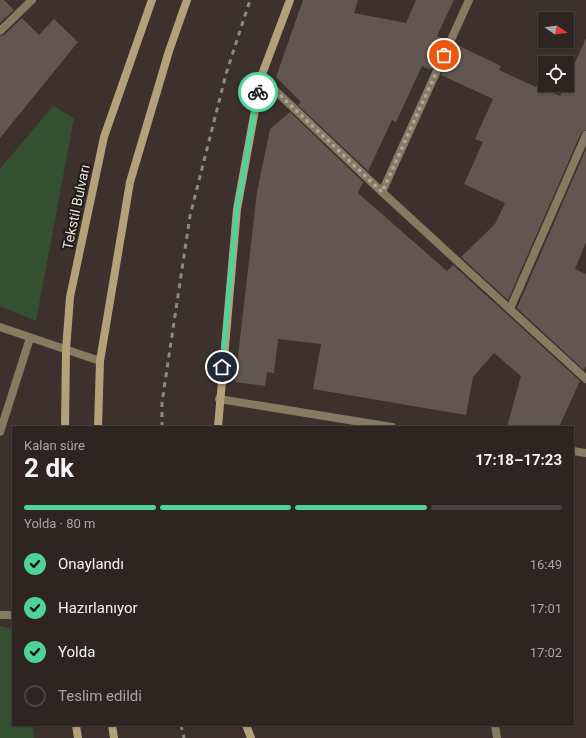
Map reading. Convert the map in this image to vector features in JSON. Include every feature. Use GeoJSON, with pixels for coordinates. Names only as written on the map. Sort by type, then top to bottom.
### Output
{"type":"FeatureCollection","features":[{"type":"Feature","properties":{"kind":"main road","name":"Tekstil Bulvarı"},"geometry":{"type":"LineString","coordinates":[[65,426],[66,350],[70,298],[104,137],[152,0]]}},
{"type":"Feature","properties":{"kind":"main road"},"geometry":{"type":"LineString","coordinates":[[98,426],[100,361],[130,182],[169,51],[187,0]]}},
{"type":"Feature","properties":{"kind":"main road"},"geometry":{"type":"LineString","coordinates":[[218,426],[219,399],[237,209],[261,77],[290,0]]}},
{"type":"Feature","properties":{"kind":"main road"},"geometry":{"type":"LineString","coordinates":[[76,726],[78,738]]}},
{"type":"Feature","properties":{"kind":"main road"},"geometry":{"type":"LineString","coordinates":[[112,726],[114,738]]}},
{"type":"Feature","properties":{"kind":"main road"},"geometry":{"type":"LineString","coordinates":[[246,726],[251,738]]}},
{"type":"Feature","properties":{"kind":"street"},"geometry":{"type":"LineString","coordinates":[[0,31],[32,0]]}},
{"type":"Feature","properties":{"kind":"street"},"geometry":{"type":"LineString","coordinates":[[382,192],[469,0]]}},
{"type":"Feature","properties":{"kind":"street"},"geometry":{"type":"LineString","coordinates":[[261,77],[382,192],[586,380]]}},
{"type":"Feature","properties":{"kind":"street"},"geometry":{"type":"LineString","coordinates":[[510,309],[586,134]]}},
{"type":"Feature","properties":{"kind":"street"},"geometry":{"type":"LineString","coordinates":[[0,327],[100,361]]}},
{"type":"Feature","properties":{"kind":"street"},"geometry":{"type":"LineString","coordinates":[[0,432],[30,338]]}},
{"type":"Feature","properties":{"kind":"street"},"geometry":{"type":"LineString","coordinates":[[219,399],[386,426]]}},
{"type":"Feature","properties":{"kind":"street"},"geometry":{"type":"LineString","coordinates":[[574,451],[586,453]]}},
{"type":"Feature","properties":{"kind":"street"},"geometry":{"type":"LineString","coordinates":[[0,615],[12,615]]}},
{"type":"Feature","properties":{"kind":"street"},"geometry":{"type":"LineString","coordinates":[[495,726],[497,738]]}},
{"type":"Feature","properties":{"kind":"green space"},"geometry":{"type":"Polygon","coordinates":[[[53,106],[74,118],[36,321],[0,306],[0,169],[53,106]]]}},
{"type":"Feature","properties":{"kind":"green space"},"geometry":{"type":"Polygon","coordinates":[[[0,626],[12,629],[12,726],[33,726],[34,738],[0,738],[0,626]]]}},
{"type":"Feature","properties":{"kind":"building"},"geometry":{"type":"Polygon","coordinates":[[[0,0],[4,0],[14,10],[0,23],[0,0]]]}},
{"type":"Feature","properties":{"kind":"building"},"geometry":{"type":"Polygon","coordinates":[[[303,0],[358,0],[354,13],[406,23],[416,0],[454,0],[437,36],[445,40],[431,70],[422,66],[396,122],[392,120],[368,171],[298,105],[301,102],[276,77],[303,0]]]}},
{"type":"Feature","properties":{"kind":"building"},"geometry":{"type":"Polygon","coordinates":[[[22,18],[39,35],[54,19],[78,42],[0,138],[0,36],[4,35],[22,18]]]}},
{"type":"Feature","properties":{"kind":"building"},"geometry":{"type":"Polygon","coordinates":[[[586,38],[586,130],[581,133],[508,300],[461,257],[495,224],[505,203],[464,184],[483,142],[475,139],[493,99],[441,75],[455,44],[501,66],[499,70],[536,87],[538,85],[538,92],[552,92],[560,96],[562,92],[574,92],[574,65],[586,38]]]}},
{"type":"Feature","properties":{"kind":"building"},"geometry":{"type":"Polygon","coordinates":[[[290,112],[363,182],[358,193],[447,271],[453,265],[580,381],[559,426],[507,426],[521,376],[494,353],[473,377],[466,415],[313,389],[321,344],[278,339],[274,373],[267,372],[265,386],[235,382],[257,192],[270,129],[290,112]]]}},
{"type":"Feature","properties":{"kind":"building"},"geometry":{"type":"Polygon","coordinates":[[[586,149],[586,242],[575,269],[586,274],[586,366],[584,370],[517,308],[586,149]]]}},
{"type":"Feature","properties":{"kind":"railway"},"geometry":{"type":"LineString","coordinates":[[162,426],[162,402],[190,216],[226,74],[250,0]]}},
{"type":"Feature","properties":{"kind":"railway"},"geometry":{"type":"LineString","coordinates":[[181,726],[184,738]]}},
{"type":"Feature","properties":{"kind":"way so far"},"geometry":{"type":"LineString","coordinates":[[258,92],[261,77],[382,192],[444,55]]}},
{"type":"Feature","properties":{"kind":"route"},"geometry":{"type":"LineString","coordinates":[[222,367],[237,209],[258,92]]}}]}
